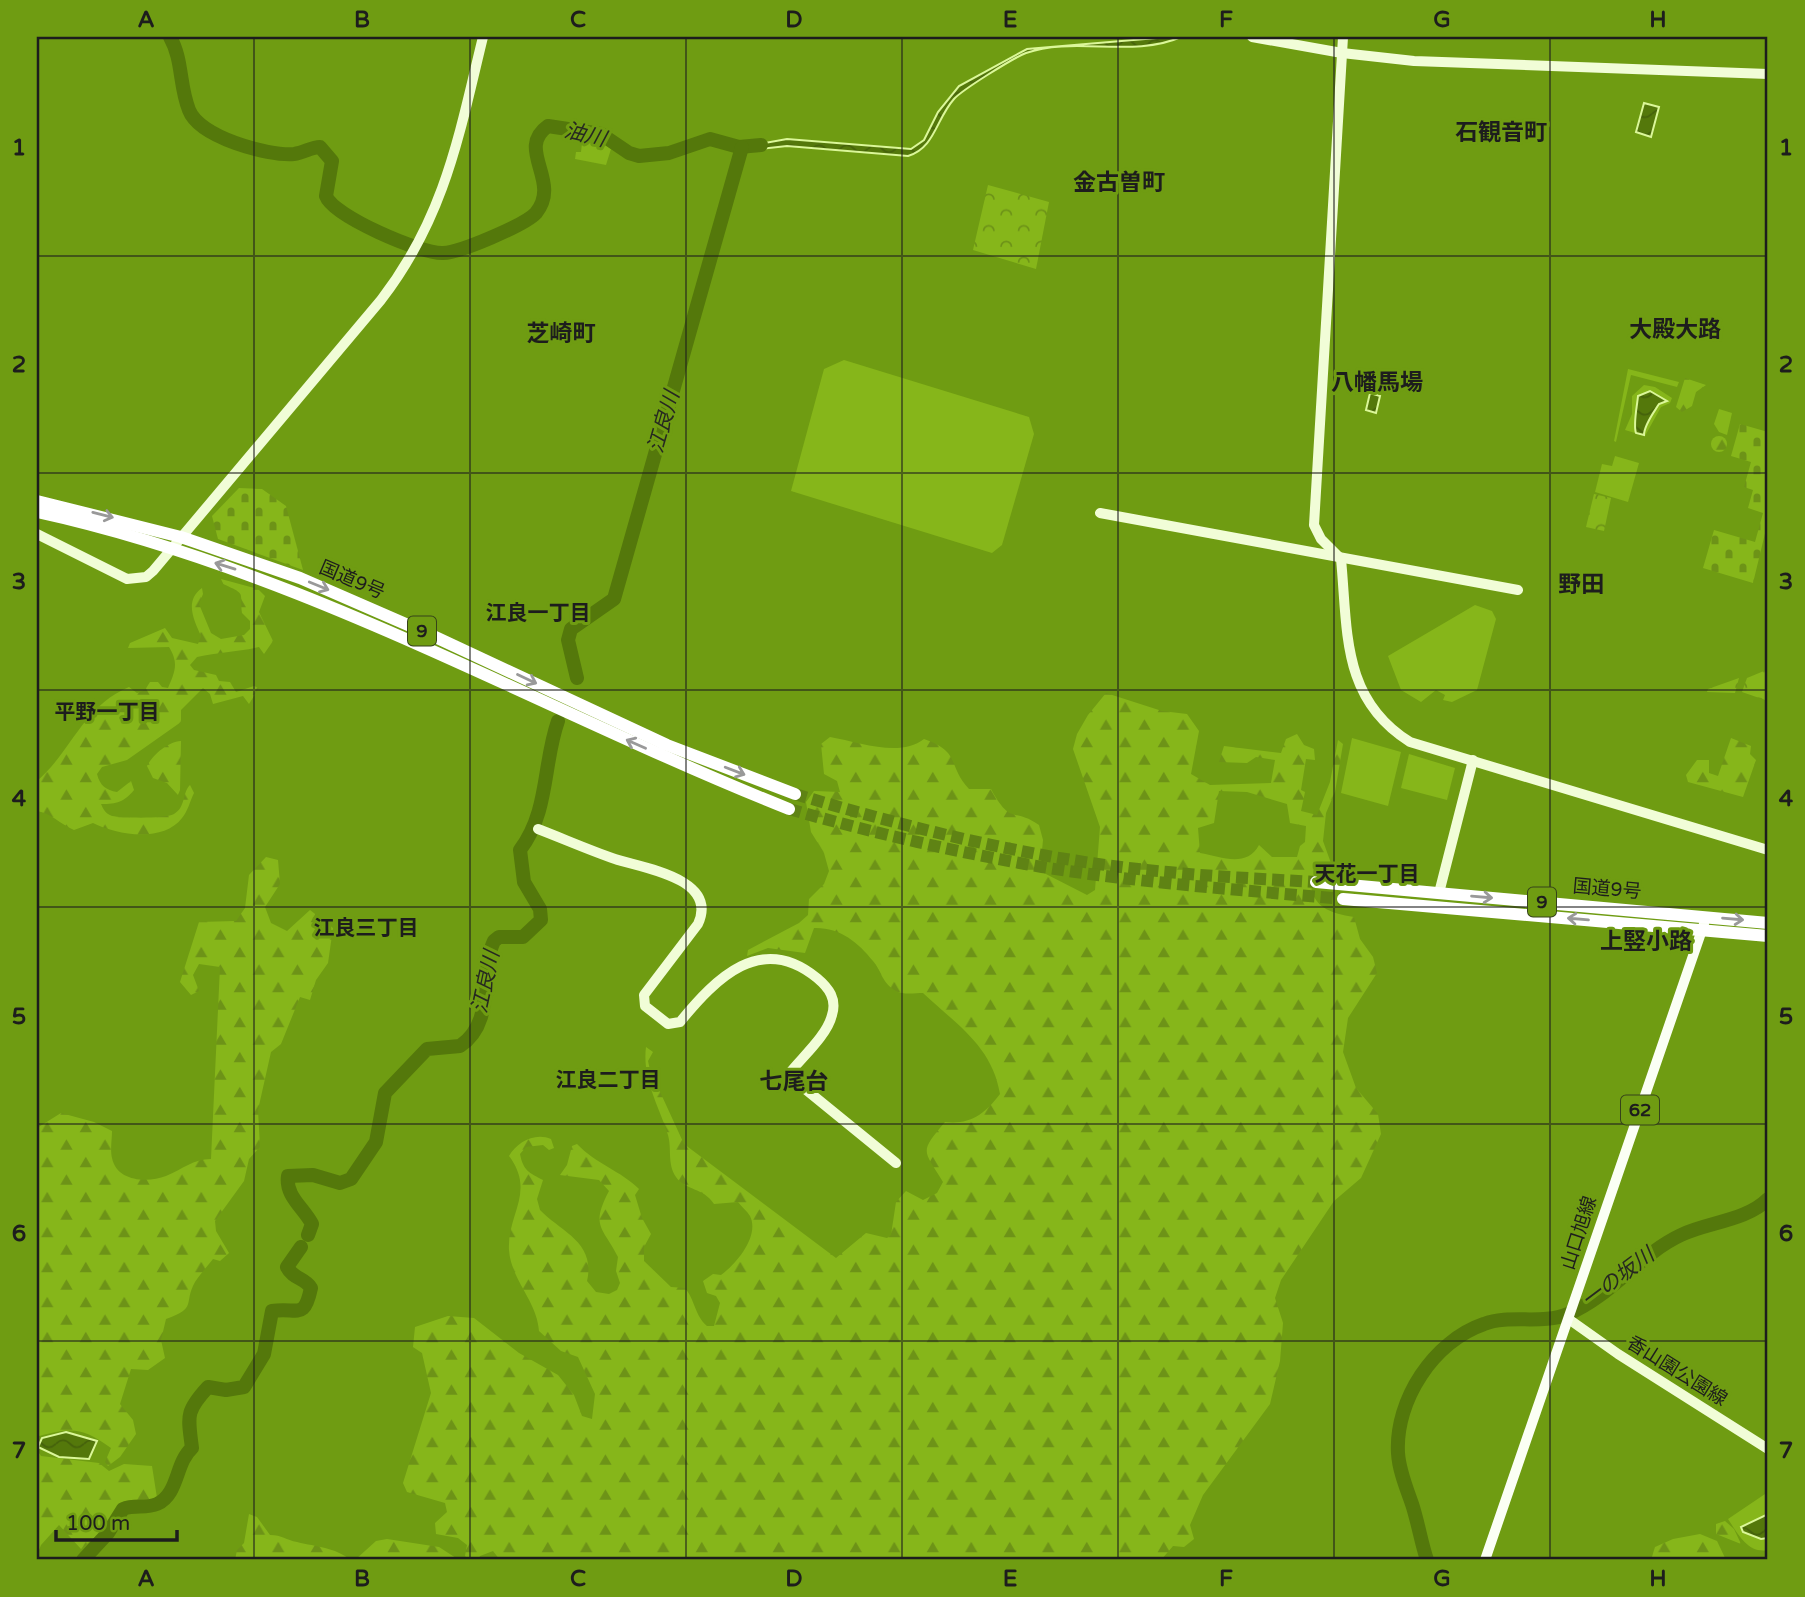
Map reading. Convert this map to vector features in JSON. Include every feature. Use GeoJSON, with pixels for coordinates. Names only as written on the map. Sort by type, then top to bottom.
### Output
{"type":"FeatureCollection","features":[{"type":"Feature","properties":{"kind":"highway","name":"国道9号"},"geometry":{"type":"LineString","coordinates":[[37,500],[181,537],[345,597],[667,745],[794,794]]}},
{"type":"Feature","properties":{"kind":"highway","name":"国道9号"},"geometry":{"type":"LineString","coordinates":[[37,512],[171,549],[296,591],[426,646],[721,782],[789,809]]}},
{"type":"Feature","properties":{"kind":"highway","name":"国道9号"},"geometry":{"type":"LineString","coordinates":[[1316,883],[1768,922]]}},
{"type":"Feature","properties":{"kind":"highway","name":"国道9号"},"geometry":{"type":"LineString","coordinates":[[1343,899],[1768,936]]}},
{"type":"Feature","properties":{"kind":"main road","name":"山口旭線"},"geometry":{"type":"LineString","coordinates":[[1485,1560],[1570,1320],[1706,917]]}},
{"type":"Feature","properties":{"kind":"street"},"geometry":{"type":"LineString","coordinates":[[37,534],[127,579],[146,577],[381,300],[408,263],[442,196],[483,37]]}},
{"type":"Feature","properties":{"kind":"street"},"geometry":{"type":"LineString","coordinates":[[1252,37],[1342,53],[1462,64],[1768,74]]}},
{"type":"Feature","properties":{"kind":"street"},"geometry":{"type":"LineString","coordinates":[[1343,37],[1314,525],[1321,539],[1341,559],[1350,651],[1363,696],[1381,721],[1410,742],[1768,850]]}},
{"type":"Feature","properties":{"kind":"street"},"geometry":{"type":"LineString","coordinates":[[1100,513],[1518,590]]}},
{"type":"Feature","properties":{"kind":"street"},"geometry":{"type":"LineString","coordinates":[[1439,893],[1473,760]]}},
{"type":"Feature","properties":{"kind":"street"},"geometry":{"type":"LineString","coordinates":[[538,829],[618,860],[670,873],[700,901],[702,914],[698,924],[644,995],[645,1006],[668,1024],[680,1022],[708,988],[721,977],[742,967],[768,960],[792,961],[825,985],[833,1000],[830,1022],[788,1075],[896,1163]]}},
{"type":"Feature","properties":{"kind":"street","name":"香山園公園線"},"geometry":{"type":"LineString","coordinates":[[1570,1320],[1618,1354],[1768,1449]]}},
{"type":"Feature","properties":{"kind":"green space"},"geometry":{"type":"Polygon","coordinates":[[[583,134],[597,139],[611,149],[606,165],[575,159],[576,152],[581,152],[583,134]]]}},
{"type":"Feature","properties":{"kind":"green space"},"geometry":{"type":"Polygon","coordinates":[[[988,185],[1049,202],[1036,269],[973,250],[988,185]]]}},
{"type":"Feature","properties":{"kind":"green space"},"geometry":{"type":"Polygon","coordinates":[[[844,360],[1029,417],[1034,434],[1002,545],[992,553],[791,491],[824,369],[844,360]]]}},
{"type":"Feature","properties":{"kind":"green space"},"geometry":{"type":"Polygon","coordinates":[[[1628,369],[1679,382],[1677,387],[1631,375],[1616,442],[1614,441],[1628,369]]]}},
{"type":"Feature","properties":{"kind":"green space"},"geometry":{"type":"Polygon","coordinates":[[[1685,378],[1706,385],[1696,392],[1692,406],[1682,412],[1676,407],[1685,378]]]}},
{"type":"Feature","properties":{"kind":"green space"},"geometry":{"type":"Polygon","coordinates":[[[1644,385],[1655,387],[1672,398],[1670,403],[1661,407],[1645,436],[1625,430],[1632,414],[1632,396],[1644,385]]]}},
{"type":"Feature","properties":{"kind":"green space"},"geometry":{"type":"Polygon","coordinates":[[[1719,409],[1732,413],[1727,435],[1719,432],[1714,424],[1719,409]]]}},
{"type":"Feature","properties":{"kind":"green space"},"geometry":{"type":"Polygon","coordinates":[[[1740,424],[1768,432],[1768,521],[1753,583],[1703,568],[1714,530],[1755,542],[1763,513],[1748,508],[1753,490],[1744,487],[1751,462],[1731,456],[1740,424]]]}},
{"type":"Feature","properties":{"kind":"green space"},"geometry":{"type":"Polygon","coordinates":[[[1719,436],[1725,438],[1725,450],[1719,452],[1713,450],[1711,444],[1713,438],[1719,436]]]}},
{"type":"Feature","properties":{"kind":"green space"},"geometry":{"type":"Polygon","coordinates":[[[1615,456],[1639,463],[1628,502],[1595,492],[1602,464],[1612,466],[1615,456]]]}},
{"type":"Feature","properties":{"kind":"green space"},"geometry":{"type":"Polygon","coordinates":[[[239,488],[262,489],[286,506],[303,570],[218,539],[212,516],[239,488]]]}},
{"type":"Feature","properties":{"kind":"green space"},"geometry":{"type":"Polygon","coordinates":[[[1594,494],[1611,498],[1604,531],[1586,527],[1594,494]]]}},
{"type":"Feature","properties":{"kind":"green space"},"geometry":{"type":"Polygon","coordinates":[[[221,579],[258,589],[265,596],[259,612],[273,641],[264,654],[259,647],[197,657],[190,665],[194,670],[216,675],[219,681],[230,682],[236,692],[254,686],[259,688],[249,704],[243,696],[213,704],[210,694],[203,688],[181,710],[181,722],[127,760],[102,767],[97,774],[104,787],[117,792],[131,781],[134,790],[127,797],[116,803],[101,804],[108,814],[117,817],[174,814],[180,808],[190,785],[194,793],[182,818],[163,831],[139,834],[114,831],[93,823],[74,830],[37,811],[37,781],[100,705],[129,687],[137,693],[145,690],[150,682],[158,682],[162,687],[168,688],[175,667],[169,647],[128,648],[130,643],[165,628],[172,638],[198,644],[201,636],[193,617],[192,605],[193,599],[202,588],[199,604],[211,633],[221,639],[244,635],[250,629],[250,621],[242,613],[241,595],[223,584],[221,579]]]}},
{"type":"Feature","properties":{"kind":"green space"},"geometry":{"type":"Polygon","coordinates":[[[1475,605],[1492,611],[1496,619],[1477,690],[1452,702],[1443,700],[1445,695],[1436,690],[1421,702],[1401,690],[1388,656],[1475,605]]]}},
{"type":"Feature","properties":{"kind":"green space"},"geometry":{"type":"Polygon","coordinates":[[[1764,671],[1768,673],[1768,701],[1742,692],[1747,678],[1764,671]]]}},
{"type":"Feature","properties":{"kind":"green space"},"geometry":{"type":"Polygon","coordinates":[[[1739,678],[1735,693],[1707,692],[1708,689],[1739,678]]]}},
{"type":"Feature","properties":{"kind":"green space"},"geometry":{"type":"Polygon","coordinates":[[[1106,693],[1162,711],[1187,714],[1199,731],[1191,774],[1210,785],[1271,783],[1275,760],[1256,757],[1247,763],[1219,762],[1224,746],[1281,753],[1286,739],[1297,734],[1304,745],[1314,749],[1315,760],[1306,759],[1301,790],[1305,792],[1301,811],[1317,815],[1330,782],[1338,740],[1343,744],[1335,792],[1326,813],[1323,841],[1332,866],[1328,877],[1311,877],[1311,887],[1313,895],[1322,906],[1354,917],[1360,939],[1373,957],[1377,973],[1348,1018],[1343,1052],[1356,1088],[1378,1114],[1381,1134],[1361,1178],[1334,1201],[1281,1280],[1275,1298],[1283,1323],[1280,1361],[1270,1404],[1203,1495],[1190,1525],[1194,1539],[1184,1547],[1173,1546],[1161,1560],[500,1560],[493,1551],[480,1556],[478,1560],[469,1560],[465,1556],[467,1545],[458,1538],[436,1534],[435,1523],[447,1512],[445,1503],[407,1492],[403,1483],[431,1393],[422,1353],[413,1347],[415,1327],[448,1316],[474,1318],[519,1353],[558,1375],[574,1395],[582,1416],[592,1419],[595,1394],[578,1357],[561,1351],[539,1331],[534,1310],[514,1271],[509,1250],[520,1181],[509,1156],[512,1151],[533,1138],[551,1139],[554,1148],[549,1150],[543,1145],[526,1147],[520,1154],[521,1159],[527,1170],[543,1180],[537,1199],[540,1210],[582,1247],[588,1268],[587,1281],[596,1292],[609,1294],[617,1290],[620,1283],[616,1271],[618,1257],[600,1220],[600,1212],[609,1191],[599,1180],[560,1175],[567,1165],[572,1146],[577,1144],[639,1189],[635,1195],[642,1218],[651,1234],[644,1247],[644,1261],[671,1287],[685,1288],[703,1322],[707,1326],[714,1326],[720,1303],[716,1296],[707,1293],[703,1281],[713,1274],[721,1275],[733,1264],[749,1241],[752,1224],[750,1216],[738,1202],[714,1204],[705,1195],[676,1177],[668,1135],[646,1070],[646,1047],[653,1052],[648,1061],[650,1070],[684,1144],[836,1258],[866,1233],[887,1238],[891,1235],[896,1202],[906,1191],[923,1200],[937,1193],[943,1182],[927,1151],[937,1132],[945,1122],[962,1122],[976,1117],[1000,1094],[989,1062],[971,1037],[923,993],[902,993],[891,988],[867,954],[840,933],[814,928],[805,953],[768,948],[747,956],[748,950],[799,923],[808,915],[809,899],[824,884],[829,871],[824,853],[811,832],[806,802],[814,791],[840,792],[837,781],[824,774],[821,744],[830,737],[891,748],[914,745],[924,739],[936,744],[949,754],[962,781],[969,789],[991,789],[1008,812],[1039,825],[1043,840],[1040,871],[1087,895],[1095,890],[1100,827],[1073,749],[1077,734],[1106,693]],[[1219,791],[1214,823],[1198,828],[1200,853],[1241,859],[1248,857],[1259,845],[1272,857],[1297,857],[1300,846],[1305,842],[1306,826],[1290,823],[1287,804],[1247,792],[1219,791]]]}},
{"type":"Feature","properties":{"kind":"green space"},"geometry":{"type":"Polygon","coordinates":[[[1352,738],[1401,752],[1388,806],[1341,793],[1352,738]]]}},
{"type":"Feature","properties":{"kind":"green space"},"geometry":{"type":"Polygon","coordinates":[[[1731,738],[1751,746],[1750,754],[1756,760],[1743,797],[1688,782],[1686,775],[1697,760],[1709,760],[1709,773],[1718,776],[1731,738]]]}},
{"type":"Feature","properties":{"kind":"green space"},"geometry":{"type":"Polygon","coordinates":[[[181,741],[178,795],[167,783],[153,778],[147,766],[161,750],[181,741]]]}},
{"type":"Feature","properties":{"kind":"green space"},"geometry":{"type":"Polygon","coordinates":[[[1409,754],[1455,768],[1447,800],[1401,788],[1409,754]]]}},
{"type":"Feature","properties":{"kind":"green space"},"geometry":{"type":"Polygon","coordinates":[[[266,857],[278,860],[280,884],[265,907],[271,923],[287,931],[310,910],[333,928],[328,963],[316,980],[310,1000],[300,997],[281,1044],[271,1052],[258,1110],[260,1147],[249,1159],[244,1181],[215,1221],[216,1231],[229,1253],[220,1261],[213,1259],[195,1282],[186,1308],[166,1319],[161,1340],[165,1358],[148,1370],[131,1369],[120,1404],[133,1420],[136,1434],[120,1457],[108,1466],[105,1462],[111,1448],[85,1433],[51,1433],[39,1436],[37,1443],[37,1128],[61,1113],[94,1122],[112,1131],[111,1155],[115,1166],[120,1172],[134,1179],[159,1178],[193,1163],[211,1159],[220,967],[199,964],[193,975],[199,991],[191,995],[180,982],[199,922],[236,921],[245,908],[249,875],[266,857]]]}},
{"type":"Feature","properties":{"kind":"green space"},"geometry":{"type":"Polygon","coordinates":[[[37,1450],[41,1456],[99,1463],[109,1471],[124,1464],[152,1466],[157,1498],[118,1508],[102,1531],[81,1549],[59,1525],[41,1545],[37,1555],[37,1450]]]}},
{"type":"Feature","properties":{"kind":"green space"},"geometry":{"type":"Polygon","coordinates":[[[1768,1492],[1768,1550],[1755,1549],[1744,1542],[1728,1519],[1768,1492]]]}},
{"type":"Feature","properties":{"kind":"green space"},"geometry":{"type":"Polygon","coordinates":[[[249,1514],[257,1517],[270,1535],[332,1550],[351,1560],[235,1560],[237,1550],[244,1543],[249,1514]]]}},
{"type":"Feature","properties":{"kind":"green space"},"geometry":{"type":"Polygon","coordinates":[[[1725,1521],[1734,1529],[1741,1544],[1716,1534],[1716,1524],[1725,1521]]]}},
{"type":"Feature","properties":{"kind":"green space"},"geometry":{"type":"Polygon","coordinates":[[[1700,1534],[1717,1541],[1726,1560],[1651,1560],[1655,1547],[1673,1539],[1700,1534]]]}},
{"type":"Feature","properties":{"kind":"green space"},"geometry":{"type":"Polygon","coordinates":[[[387,1539],[439,1547],[459,1560],[355,1560],[376,1541],[387,1539]]]}},
{"type":"Feature","properties":{"kind":"water"},"geometry":{"type":"Polygon","coordinates":[[[1169,37],[1181,37],[1144,46],[1063,46],[1026,53],[988,74],[954,99],[930,140],[924,147],[908,156],[787,146],[750,150],[742,147],[787,139],[911,149],[924,140],[938,112],[959,86],[1027,49],[1169,37]]]}},
{"type":"Feature","properties":{"kind":"water"},"geometry":{"type":"Polygon","coordinates":[[[1644,103],[1659,107],[1651,137],[1636,132],[1644,103]]]}},
{"type":"Feature","properties":{"kind":"water"},"geometry":{"type":"Polygon","coordinates":[[[1650,391],[1667,401],[1659,404],[1647,423],[1644,435],[1636,433],[1635,430],[1638,396],[1650,391]]]}},
{"type":"Feature","properties":{"kind":"water"},"geometry":{"type":"Polygon","coordinates":[[[1370,393],[1380,396],[1376,413],[1366,410],[1370,393]]]}},
{"type":"Feature","properties":{"kind":"water"},"geometry":{"type":"Polygon","coordinates":[[[66,1432],[97,1441],[89,1459],[59,1457],[38,1447],[42,1438],[66,1432]]]}},
{"type":"Feature","properties":{"kind":"water"},"geometry":{"type":"Polygon","coordinates":[[[1768,1514],[1768,1538],[1761,1539],[1743,1532],[1741,1527],[1768,1514]]]}},
{"type":"Feature","properties":{"kind":"waterway","name":"油川"},"geometry":{"type":"LineString","coordinates":[[170,37],[177,55],[189,110],[195,120],[219,136],[268,152],[294,154],[320,147],[332,161],[326,196],[332,204],[360,223],[398,241],[432,252],[451,252],[477,244],[536,213],[543,201],[544,189],[536,145],[539,135],[548,126],[601,134],[629,153],[639,156],[669,153],[710,139],[739,147],[761,145]]}},
{"type":"Feature","properties":{"kind":"waterway","name":"江良川"},"geometry":{"type":"LineString","coordinates":[[577,678],[568,640],[571,629],[614,599],[742,147]]}},
{"type":"Feature","properties":{"kind":"waterway","name":"江良川"},"geometry":{"type":"LineString","coordinates":[[308,1235],[312,1224],[292,1196],[288,1176],[313,1175],[340,1183],[351,1179],[376,1142],[385,1093],[427,1049],[460,1046],[471,1036],[483,1011],[487,968],[494,941],[499,937],[523,937],[541,920],[540,909],[524,882],[520,850],[541,804],[558,721]]}},
{"type":"Feature","properties":{"kind":"waterway","name":"一の坂川"},"geometry":{"type":"LineString","coordinates":[[1427,1560],[1398,1453],[1403,1413],[1421,1375],[1434,1358],[1466,1332],[1484,1324],[1504,1320],[1548,1319],[1568,1314],[1598,1297],[1666,1243],[1681,1235],[1749,1212],[1768,1199]]}},
{"type":"Feature","properties":{"kind":"waterway","name":"江良川"},"geometry":{"type":"LineString","coordinates":[[83,1560],[108,1533],[123,1509],[157,1504],[169,1493],[182,1462],[192,1448],[189,1421],[195,1403],[208,1387],[226,1390],[244,1387],[264,1354],[272,1311],[299,1310],[306,1305],[311,1288],[287,1267],[301,1247]]}},
{"type":"Feature","properties":{"kind":"tunnel"},"geometry":{"type":"LineString","coordinates":[[795,794],[933,832],[1073,860],[1186,874],[1316,882]]}},
{"type":"Feature","properties":{"kind":"tunnel"},"geometry":{"type":"LineString","coordinates":[[789,809],[915,841],[1042,867],[1155,882],[1343,899]]}},
{"type":"Feature","properties":{"kind":"district","name":"石観音町"},"geometry":{"type":"Point","coordinates":[1501,133]}},
{"type":"Feature","properties":{"kind":"district","name":"金古曽町"},"geometry":{"type":"Point","coordinates":[1119,183]}},
{"type":"Feature","properties":{"kind":"district","name":"大殿大路"},"geometry":{"type":"Point","coordinates":[1675,330]}},
{"type":"Feature","properties":{"kind":"district","name":"芝崎町"},"geometry":{"type":"Point","coordinates":[561,334]}},
{"type":"Feature","properties":{"kind":"district","name":"八幡馬場"},"geometry":{"type":"Point","coordinates":[1377,383]}},
{"type":"Feature","properties":{"kind":"district","name":"野田"},"geometry":{"type":"Point","coordinates":[1581,585]}},
{"type":"Feature","properties":{"kind":"district","name":"江良一丁目"},"geometry":{"type":"Point","coordinates":[538,613]}},
{"type":"Feature","properties":{"kind":"district","name":"平野一丁目"},"geometry":{"type":"Point","coordinates":[107,712]}},
{"type":"Feature","properties":{"kind":"district","name":"天花一丁目"},"geometry":{"type":"Point","coordinates":[1367,874]}},
{"type":"Feature","properties":{"kind":"district","name":"江良三丁目"},"geometry":{"type":"Point","coordinates":[366,928]}},
{"type":"Feature","properties":{"kind":"district","name":"上竪小路"},"geometry":{"type":"Point","coordinates":[1646,942]}},
{"type":"Feature","properties":{"kind":"district","name":"江良二丁目"},"geometry":{"type":"Point","coordinates":[608,1080]}},
{"type":"Feature","properties":{"kind":"district","name":"七尾台"},"geometry":{"type":"Point","coordinates":[794,1082]}}]}
